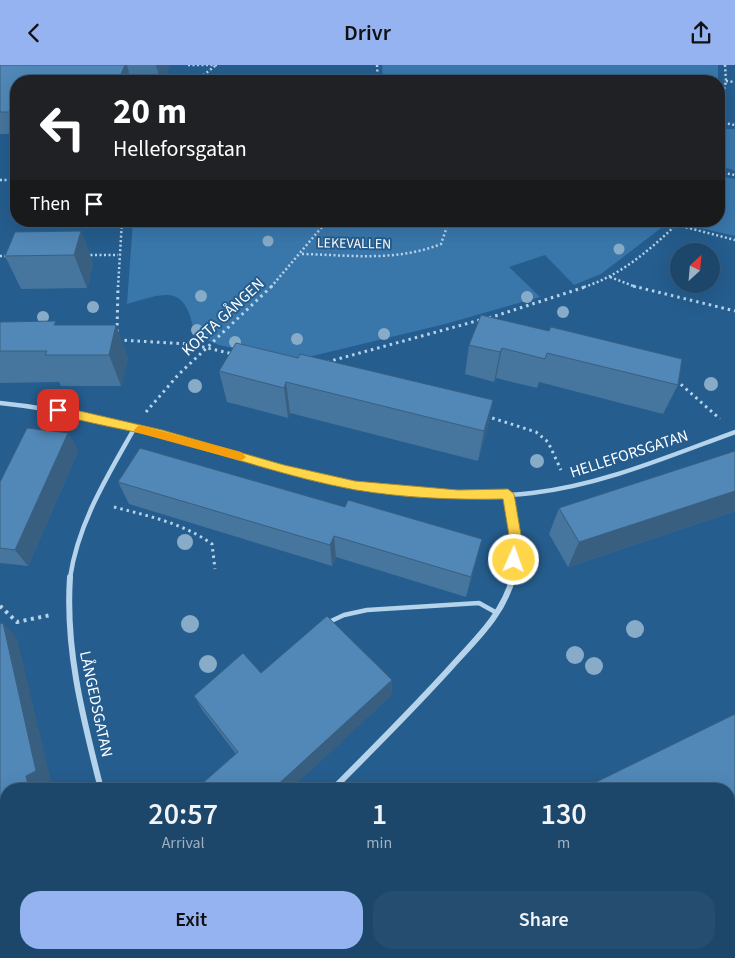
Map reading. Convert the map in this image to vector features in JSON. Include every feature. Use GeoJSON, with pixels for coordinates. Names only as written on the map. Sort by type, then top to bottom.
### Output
{"type":"FeatureCollection","features":[{"type":"Feature","properties":{"kind":"street","name":"HELLEFORSGATAN"},"geometry":{"type":"LineString","coordinates":[[0,403],[30,405],[72,412],[134,429],[162,434],[284,469],[355,485],[396,491],[458,495],[508,494],[564,488],[616,475],[735,432]]}},
{"type":"Feature","properties":{"kind":"street","name":"LÅNGEDSGATAN"},"geometry":{"type":"LineString","coordinates":[[100,783],[72,667],[67,613],[71,571],[77,544],[98,497],[134,429]]}},
{"type":"Feature","properties":{"kind":"street"},"geometry":{"type":"LineString","coordinates":[[339,783],[433,687],[498,613],[513,578],[516,541],[508,494]]}},
{"type":"Feature","properties":{"kind":"lane"},"geometry":{"type":"LineString","coordinates":[[324,625],[344,615],[387,609],[479,603],[498,613]]}},
{"type":"Feature","properties":{"kind":"path"},"geometry":{"type":"LineString","coordinates":[[188,65],[216,65]]}},
{"type":"Feature","properties":{"kind":"path"},"geometry":{"type":"LineString","coordinates":[[204,75],[216,65]]}},
{"type":"Feature","properties":{"kind":"path"},"geometry":{"type":"LineString","coordinates":[[725,65],[725,85]]}},
{"type":"Feature","properties":{"kind":"path"},"geometry":{"type":"LineString","coordinates":[[726,81],[735,83]]}},
{"type":"Feature","properties":{"kind":"path"},"geometry":{"type":"LineString","coordinates":[[121,227],[118,255],[117,340],[189,343],[208,346],[237,356]]}},
{"type":"Feature","properties":{"kind":"path","name":"KORTA GÅNGEN"},"geometry":{"type":"LineString","coordinates":[[134,429],[178,375],[262,297],[302,254],[323,227]]}},
{"type":"Feature","properties":{"kind":"path","name":"LEKEVALLEN"},"geometry":{"type":"LineString","coordinates":[[302,254],[373,257],[420,252],[441,244],[447,227]]}},
{"type":"Feature","properties":{"kind":"path"},"geometry":{"type":"LineString","coordinates":[[324,363],[491,317],[587,287],[609,277],[648,251],[675,227]]}},
{"type":"Feature","properties":{"kind":"path"},"geometry":{"type":"LineString","coordinates":[[685,227],[735,240]]}},
{"type":"Feature","properties":{"kind":"path"},"geometry":{"type":"LineString","coordinates":[[79,255],[118,255]]}},
{"type":"Feature","properties":{"kind":"path"},"geometry":{"type":"LineString","coordinates":[[0,256],[10,256]]}},
{"type":"Feature","properties":{"kind":"path"},"geometry":{"type":"LineString","coordinates":[[609,277],[642,290],[735,311]]}},
{"type":"Feature","properties":{"kind":"path"},"geometry":{"type":"LineString","coordinates":[[491,317],[496,322]]}},
{"type":"Feature","properties":{"kind":"path"},"geometry":{"type":"LineString","coordinates":[[671,377],[684,385],[722,420],[714,424]]}},
{"type":"Feature","properties":{"kind":"path"},"geometry":{"type":"LineString","coordinates":[[483,415],[536,432],[548,443],[563,475]]}},
{"type":"Feature","properties":{"kind":"path"},"geometry":{"type":"LineString","coordinates":[[114,507],[200,534],[212,544],[215,569]]}},
{"type":"Feature","properties":{"kind":"path"},"geometry":{"type":"LineString","coordinates":[[0,606],[17,622],[38,616],[67,613]]}},
{"type":"Feature","properties":{"kind":"shaded area"},"geometry":{"type":"Polygon","coordinates":[[[382,65],[718,65],[718,75],[383,75],[382,65]]]}},
{"type":"Feature","properties":{"kind":"shaded area"},"geometry":{"type":"Polygon","coordinates":[[[725,129],[735,129],[735,171],[725,167],[725,129]]]}},
{"type":"Feature","properties":{"kind":"shaded area"},"geometry":{"type":"Polygon","coordinates":[[[725,177],[735,179],[735,236],[696,227],[725,227],[725,177]]]}},
{"type":"Feature","properties":{"kind":"shaded area"},"geometry":{"type":"Polygon","coordinates":[[[133,227],[662,227],[601,274],[574,285],[545,255],[509,267],[540,297],[445,324],[304,358],[268,356],[219,345],[195,335],[186,307],[173,296],[164,295],[127,304],[133,227]]]}},
{"type":"Feature","properties":{"kind":"building"},"geometry":{"type":"Polygon","coordinates":[[[0,65],[125,65],[121,75],[10,75],[10,112],[0,112],[0,65]]]}},
{"type":"Feature","properties":{"kind":"building"},"geometry":{"type":"Polygon","coordinates":[[[81,231],[74,255],[5,256],[15,232],[81,231]]]}},
{"type":"Feature","properties":{"kind":"building"},"geometry":{"type":"Polygon","coordinates":[[[481,315],[549,331],[551,327],[682,359],[678,385],[547,353],[545,359],[502,348],[500,352],[469,345],[481,315]]]}},
{"type":"Feature","properties":{"kind":"building"},"geometry":{"type":"Polygon","coordinates":[[[56,321],[54,325],[116,325],[109,355],[45,355],[47,351],[0,351],[0,322],[56,321]]]}},
{"type":"Feature","properties":{"kind":"building"},"geometry":{"type":"Polygon","coordinates":[[[236,343],[298,358],[300,354],[493,400],[484,431],[286,382],[284,388],[219,371],[236,343]]]}},
{"type":"Feature","properties":{"kind":"building"},"geometry":{"type":"Polygon","coordinates":[[[27,428],[68,433],[15,550],[0,548],[0,482],[27,428]]]}},
{"type":"Feature","properties":{"kind":"building"},"geometry":{"type":"Polygon","coordinates":[[[140,448],[345,507],[348,500],[482,539],[471,577],[334,536],[330,545],[118,482],[140,448]]]}},
{"type":"Feature","properties":{"kind":"building"},"geometry":{"type":"Polygon","coordinates":[[[735,451],[735,491],[579,542],[559,508],[735,451]]]}},
{"type":"Feature","properties":{"kind":"building"},"geometry":{"type":"Polygon","coordinates":[[[327,616],[392,680],[280,783],[203,783],[238,752],[194,696],[243,653],[261,673],[327,616]]]}},
{"type":"Feature","properties":{"kind":"building"},"geometry":{"type":"Polygon","coordinates":[[[3,623],[36,771],[26,776],[28,783],[0,783],[0,624],[3,623]]]}},
{"type":"Feature","properties":{"kind":"building"},"geometry":{"type":"Polygon","coordinates":[[[735,714],[735,783],[594,783],[735,714]]]}},
{"type":"Feature","properties":{"kind":"slow traffic"},"geometry":{"type":"LineString","coordinates":[[139,430],[162,434],[241,457]]}},
{"type":"Feature","properties":{"kind":"route"},"geometry":{"type":"LineString","coordinates":[[58,410],[162,434],[284,469],[355,485],[396,491],[458,495],[508,494],[516,541],[514,560]]}}]}
